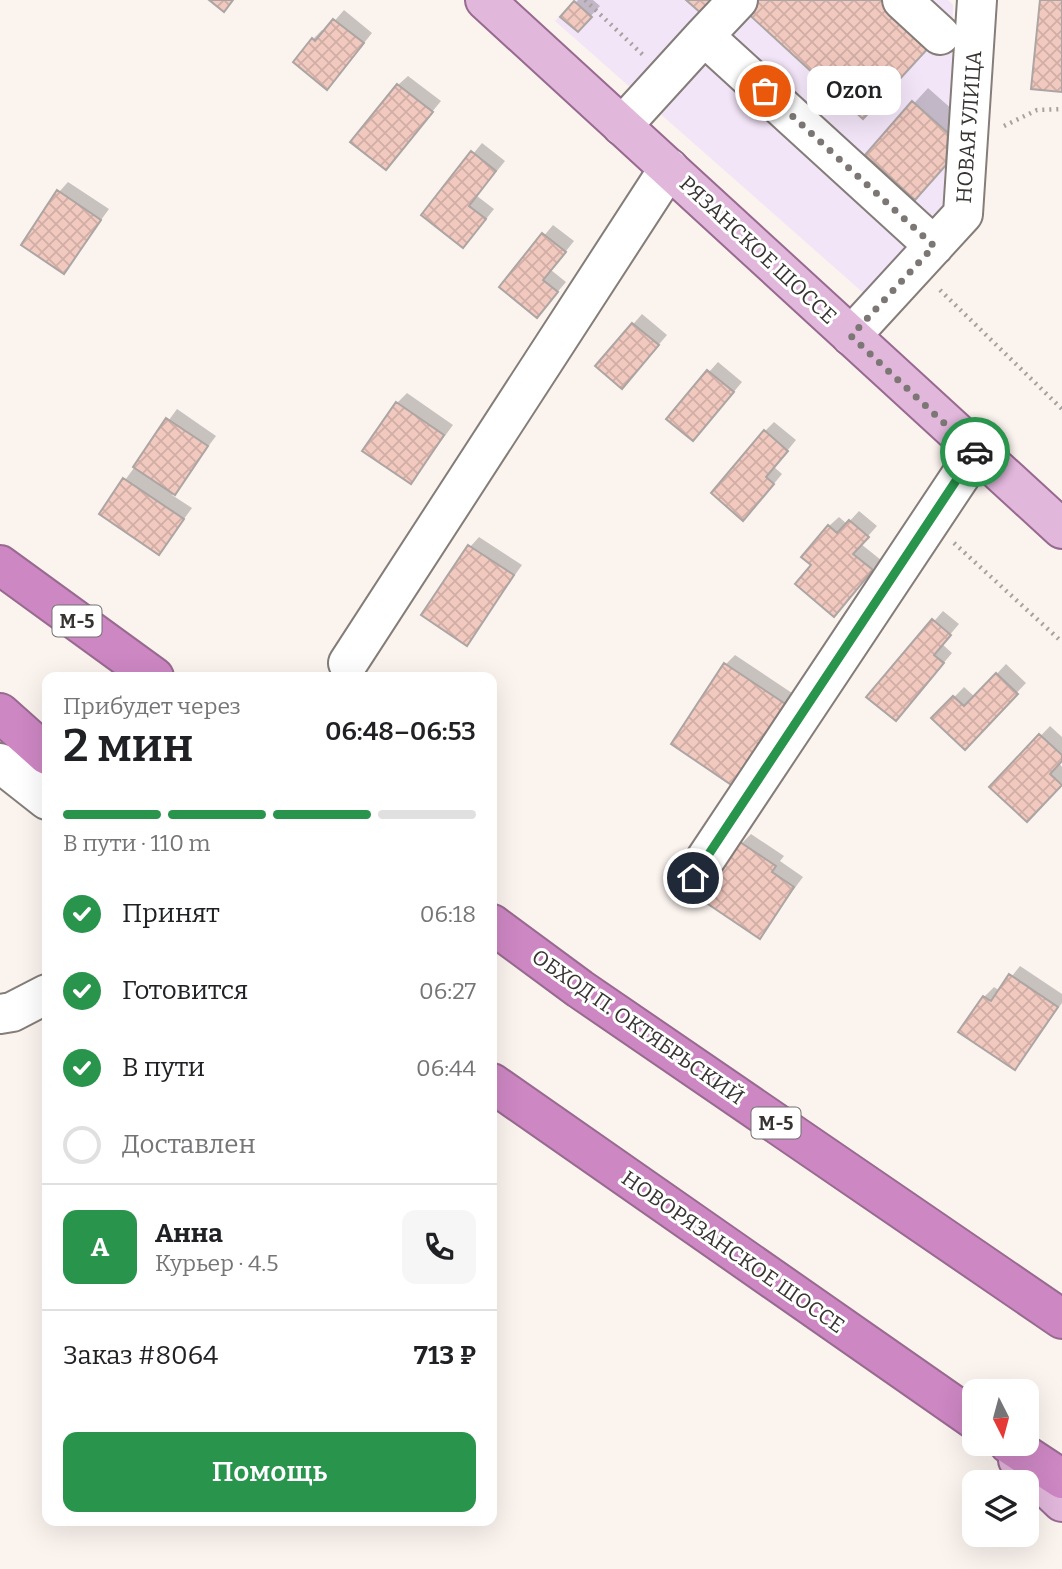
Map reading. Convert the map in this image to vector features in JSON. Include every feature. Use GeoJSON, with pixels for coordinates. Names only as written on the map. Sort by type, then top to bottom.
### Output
{"type":"FeatureCollection","features":[{"type":"Feature","properties":{"kind":"highway","name":"М-5"},"geometry":{"type":"LineString","coordinates":[[0,565],[147,672]]}},
{"type":"Feature","properties":{"kind":"highway"},"geometry":{"type":"LineString","coordinates":[[0,713],[42,751]]}},
{"type":"Feature","properties":{"kind":"highway","name":"ОБХОД П. ОКТЯБРЬСКИЙ"},"geometry":{"type":"LineString","coordinates":[[497,928],[592,997],[1062,1319]]}},
{"type":"Feature","properties":{"kind":"highway","name":"НОВОРЯЗАНСКОЕ ШОССЕ"},"geometry":{"type":"LineString","coordinates":[[497,1087],[962,1411]]}},
{"type":"Feature","properties":{"kind":"highway"},"geometry":{"type":"LineString","coordinates":[[1027,1456],[1062,1479]]}},
{"type":"Feature","properties":{"kind":"main road","name":"РЯЗАНСКОЕ ШОССЕ"},"geometry":{"type":"LineString","coordinates":[[485,0],[1062,529]]}},
{"type":"Feature","properties":{"kind":"main road"},"geometry":{"type":"LineString","coordinates":[[1014,1456],[1062,1502]]}},
{"type":"Feature","properties":{"kind":"street"},"geometry":{"type":"LineString","coordinates":[[622,126],[738,0]]}},
{"type":"Feature","properties":{"kind":"street"},"geometry":{"type":"LineString","coordinates":[[902,0],[940,35]]}},
{"type":"Feature","properties":{"kind":"street","name":"НОВАЯ УЛИЦА"},"geometry":{"type":"LineString","coordinates":[[851,336],[963,214],[978,0]]}},
{"type":"Feature","properties":{"kind":"street"},"geometry":{"type":"LineString","coordinates":[[704,36],[925,256]]}},
{"type":"Feature","properties":{"kind":"street"},"geometry":{"type":"LineString","coordinates":[[348,663],[669,168]]}},
{"type":"Feature","properties":{"kind":"street"},"geometry":{"type":"LineString","coordinates":[[693,878],[976,451]]}},
{"type":"Feature","properties":{"kind":"street"},"geometry":{"type":"LineString","coordinates":[[0,763],[42,796]]}},
{"type":"Feature","properties":{"kind":"street"},"geometry":{"type":"LineString","coordinates":[[0,1014],[42,997]]}},
{"type":"Feature","properties":{"kind":"street"},"geometry":{"type":"LineString","coordinates":[[497,1102],[559,1131]]}},
{"type":"Feature","properties":{"kind":"path"},"geometry":{"type":"LineString","coordinates":[[585,0],[667,77]]}},
{"type":"Feature","properties":{"kind":"path"},"geometry":{"type":"LineString","coordinates":[[968,144],[1037,110],[1062,109]]}},
{"type":"Feature","properties":{"kind":"path"},"geometry":{"type":"LineString","coordinates":[[925,256],[1062,409]]}},
{"type":"Feature","properties":{"kind":"path"},"geometry":{"type":"LineString","coordinates":[[929,521],[1062,642]]}},
{"type":"Feature","properties":{"kind":"shaded area"},"geometry":{"type":"Polygon","coordinates":[[[575,0],[948,0],[953,5],[950,210],[868,297],[555,21],[575,0]]]}},
{"type":"Feature","properties":{"kind":"building"},"geometry":{"type":"Polygon","coordinates":[[[209,0],[233,0],[224,12],[209,0]]]}},
{"type":"Feature","properties":{"kind":"building"},"geometry":{"type":"Polygon","coordinates":[[[686,0],[714,0],[702,14],[686,0]]]}},
{"type":"Feature","properties":{"kind":"building"},"geometry":{"type":"Polygon","coordinates":[[[751,0],[881,0],[931,45],[863,119],[743,9],[751,0]]]}},
{"type":"Feature","properties":{"kind":"building"},"geometry":{"type":"Polygon","coordinates":[[[1040,0],[1062,0],[1062,92],[1031,89],[1040,0]]]}},
{"type":"Feature","properties":{"kind":"building"},"geometry":{"type":"Polygon","coordinates":[[[574,1],[592,17],[578,32],[560,17],[574,1]]]}},
{"type":"Feature","properties":{"kind":"building"},"geometry":{"type":"Polygon","coordinates":[[[333,19],[364,43],[327,90],[293,62],[312,38],[315,41],[333,19]]]}},
{"type":"Feature","properties":{"kind":"building"},"geometry":{"type":"Polygon","coordinates":[[[397,84],[433,112],[386,170],[350,142],[397,84]]]}},
{"type":"Feature","properties":{"kind":"building"},"geometry":{"type":"Polygon","coordinates":[[[912,101],[948,133],[946,165],[915,200],[865,155],[912,101]]]}},
{"type":"Feature","properties":{"kind":"building"},"geometry":{"type":"Polygon","coordinates":[[[471,151],[496,171],[469,206],[486,219],[463,248],[421,215],[471,151]]]}},
{"type":"Feature","properties":{"kind":"building"},"geometry":{"type":"Polygon","coordinates":[[[57,190],[101,220],[64,274],[21,245],[57,190]]]}},
{"type":"Feature","properties":{"kind":"building"},"geometry":{"type":"Polygon","coordinates":[[[542,233],[566,252],[543,280],[558,292],[537,318],[499,287],[542,233]]]}},
{"type":"Feature","properties":{"kind":"building"},"geometry":{"type":"Polygon","coordinates":[[[632,323],[659,345],[622,389],[595,366],[632,323]]]}},
{"type":"Feature","properties":{"kind":"building"},"geometry":{"type":"Polygon","coordinates":[[[707,370],[734,392],[693,441],[666,419],[707,370]]]}},
{"type":"Feature","properties":{"kind":"building"},"geometry":{"type":"Polygon","coordinates":[[[396,402],[444,435],[411,484],[362,451],[396,402]]]}},
{"type":"Feature","properties":{"kind":"building"},"geometry":{"type":"Polygon","coordinates":[[[166,418],[208,446],[175,495],[133,467],[166,418]]]}},
{"type":"Feature","properties":{"kind":"building"},"geometry":{"type":"Polygon","coordinates":[[[764,430],[788,451],[766,477],[774,484],[743,521],[711,493],[764,430]]]}},
{"type":"Feature","properties":{"kind":"building"},"geometry":{"type":"Polygon","coordinates":[[[123,478],[184,519],[159,555],[99,514],[123,478]]]}},
{"type":"Feature","properties":{"kind":"building"},"geometry":{"type":"Polygon","coordinates":[[[849,520],[869,537],[853,554],[873,570],[834,617],[795,584],[811,565],[801,557],[828,525],[837,533],[849,520]]]}},
{"type":"Feature","properties":{"kind":"building"},"geometry":{"type":"Polygon","coordinates":[[[468,545],[514,575],[467,646],[421,615],[468,545]]]}},
{"type":"Feature","properties":{"kind":"building"},"geometry":{"type":"Polygon","coordinates":[[[932,619],[951,635],[934,655],[944,663],[896,721],[866,697],[932,619]]]}},
{"type":"Feature","properties":{"kind":"building"},"geometry":{"type":"Polygon","coordinates":[[[724,663],[787,705],[733,786],[671,744],[724,663]]]}},
{"type":"Feature","properties":{"kind":"building"},"geometry":{"type":"Polygon","coordinates":[[[996,673],[1018,694],[965,750],[931,718],[953,696],[964,706],[996,673]]]}},
{"type":"Feature","properties":{"kind":"building"},"geometry":{"type":"Polygon","coordinates":[[[1039,734],[1062,755],[1062,761],[1050,774],[1062,785],[1027,822],[989,787],[1039,734]]]}},
{"type":"Feature","properties":{"kind":"building"},"geometry":{"type":"Polygon","coordinates":[[[740,842],[776,866],[772,872],[794,887],[760,939],[702,900],[740,842]]]}},
{"type":"Feature","properties":{"kind":"building"},"geometry":{"type":"Polygon","coordinates":[[[1009,974],[1058,1007],[1015,1070],[958,1032],[983,996],[991,1001],[1009,974]]]}},
{"type":"Feature","properties":{"kind":"way so far"},"geometry":{"type":"LineString","coordinates":[[765,91],[934,246],[851,336],[975,452]]}},
{"type":"Feature","properties":{"kind":"place","name":"Ozon"},"geometry":{"type":"Point","coordinates":[765,91]}},
{"type":"Feature","properties":{"kind":"route"},"geometry":{"type":"LineString","coordinates":[[693,878],[975,452]]}}]}
